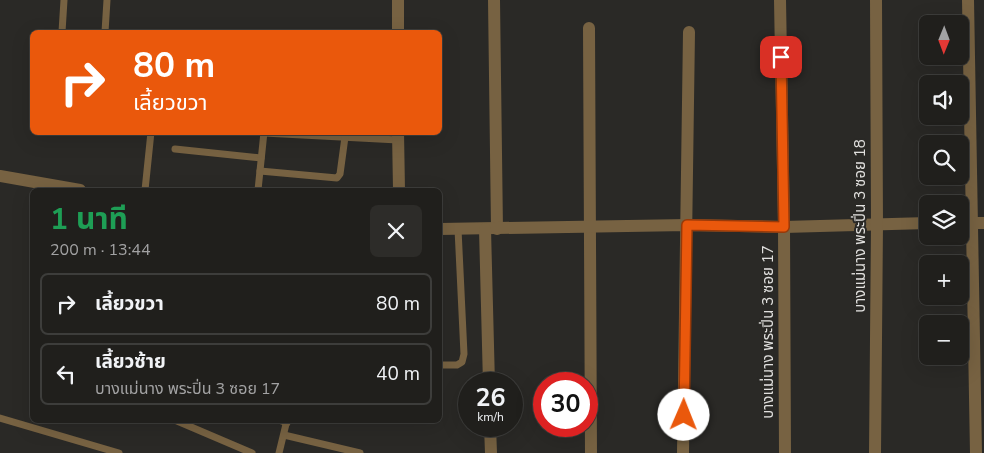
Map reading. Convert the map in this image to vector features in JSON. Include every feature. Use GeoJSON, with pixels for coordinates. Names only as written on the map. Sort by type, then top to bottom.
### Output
{"type":"FeatureCollection","features":[{"type":"Feature","properties":{"kind":"street"},"geometry":{"type":"LineString","coordinates":[[398,0],[398,30]]}},
{"type":"Feature","properties":{"kind":"street"},"geometry":{"type":"LineString","coordinates":[[489,372],[494,0]]}},
{"type":"Feature","properties":{"kind":"street","name":"บางแม่นาง พระปิ่น 3 ซอย 17"},"geometry":{"type":"LineString","coordinates":[[780,0],[785,453]]}},
{"type":"Feature","properties":{"kind":"street","name":"บางแม่นาง พระปิ่น 3 ซอย 18"},"geometry":{"type":"LineString","coordinates":[[875,453],[876,0]]}},
{"type":"Feature","properties":{"kind":"street"},"geometry":{"type":"LineString","coordinates":[[968,0],[979,223],[976,453]]}},
{"type":"Feature","properties":{"kind":"street"},"geometry":{"type":"LineString","coordinates":[[590,28],[590,453]]}},
{"type":"Feature","properties":{"kind":"street"},"geometry":{"type":"LineString","coordinates":[[683,453],[688,32]]}},
{"type":"Feature","properties":{"kind":"street"},"geometry":{"type":"LineString","coordinates":[[398,136],[399,188]]}},
{"type":"Feature","properties":{"kind":"street"},"geometry":{"type":"LineString","coordinates":[[0,176],[69,188]]}},
{"type":"Feature","properties":{"kind":"street"},"geometry":{"type":"LineString","coordinates":[[442,229],[687,225],[784,227],[919,223]]}},
{"type":"Feature","properties":{"kind":"street"},"geometry":{"type":"LineString","coordinates":[[490,437],[491,453]]}},
{"type":"Feature","properties":{"kind":"lane"},"geometry":{"type":"LineString","coordinates":[[62,30],[64,0]]}},
{"type":"Feature","properties":{"kind":"lane"},"geometry":{"type":"LineString","coordinates":[[105,30],[107,0]]}},
{"type":"Feature","properties":{"kind":"lane"},"geometry":{"type":"LineString","coordinates":[[145,188],[151,135]]}},
{"type":"Feature","properties":{"kind":"lane"},"geometry":{"type":"LineString","coordinates":[[258,188],[264,135]]}},
{"type":"Feature","properties":{"kind":"lane"},"geometry":{"type":"LineString","coordinates":[[304,135],[345,137],[398,136]]}},
{"type":"Feature","properties":{"kind":"lane"},"geometry":{"type":"LineString","coordinates":[[260,171],[337,178],[340,174],[345,137]]}},
{"type":"Feature","properties":{"kind":"lane"},"geometry":{"type":"LineString","coordinates":[[175,149],[262,158]]}},
{"type":"Feature","properties":{"kind":"lane"},"geometry":{"type":"LineString","coordinates":[[442,365],[457,365],[462,362],[464,354],[458,229]]}},
{"type":"Feature","properties":{"kind":"lane"},"geometry":{"type":"LineString","coordinates":[[0,418],[119,453]]}},
{"type":"Feature","properties":{"kind":"lane"},"geometry":{"type":"LineString","coordinates":[[182,423],[252,453]]}},
{"type":"Feature","properties":{"kind":"lane"},"geometry":{"type":"LineString","coordinates":[[279,453],[287,423]]}},
{"type":"Feature","properties":{"kind":"lane"},"geometry":{"type":"LineString","coordinates":[[284,435],[360,453]]}},
{"type":"Feature","properties":{"kind":"route"},"geometry":{"type":"LineString","coordinates":[[684,415],[687,225],[784,227],[781,57]]}}]}
